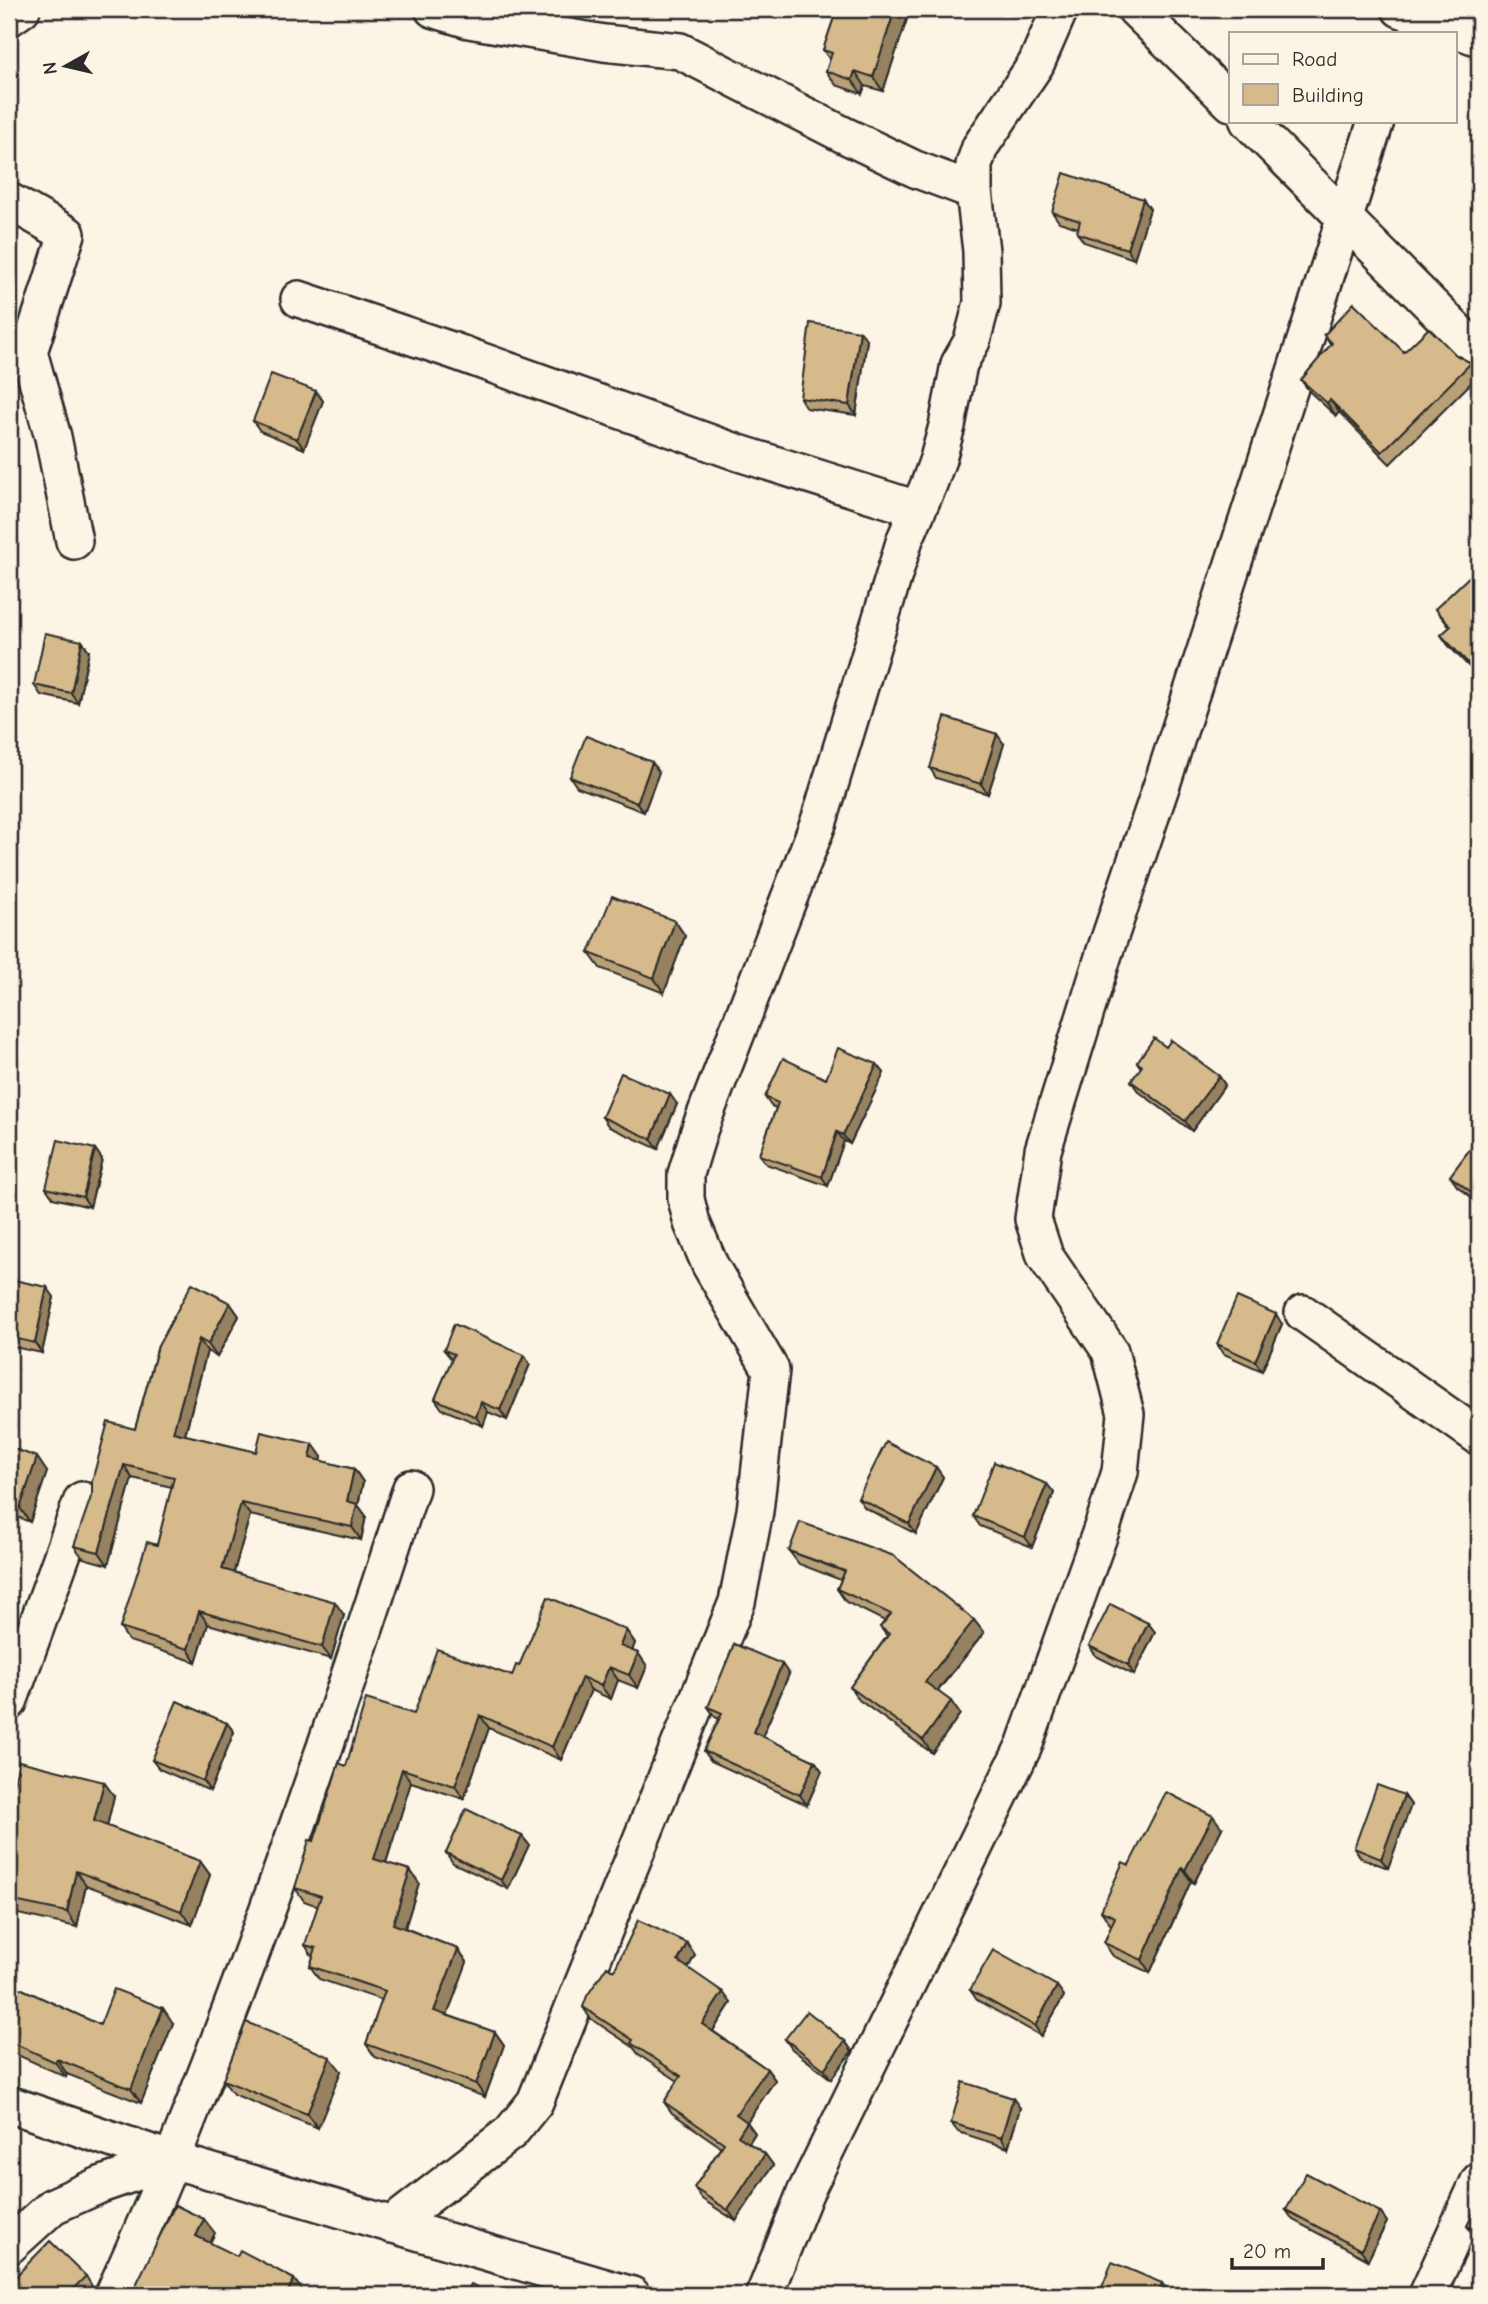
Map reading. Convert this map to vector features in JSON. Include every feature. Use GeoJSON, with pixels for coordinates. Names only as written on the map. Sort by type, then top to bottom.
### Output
{"type":"FeatureCollection","features":[{"type":"Feature","properties":{"kind":"street"},"geometry":{"type":"LineString","coordinates":[[9,18],[22,9]]}},
{"type":"Feature","properties":{"kind":"street"},"geometry":{"type":"LineString","coordinates":[[433,9],[483,22],[604,43],[680,51],[903,164],[974,191]]}},
{"type":"Feature","properties":{"kind":"street"},"geometry":{"type":"LineString","coordinates":[[391,2225],[511,2132],[535,2102],[737,1602],[755,1511],[771,1370],[710,1265],[692,1223],[686,1199],[686,1174],[700,1128],[819,821],[894,573],[929,484],[947,426],[959,364],[972,341],[982,303],[974,165],[980,147],[1036,64],[1060,9]]}},
{"type":"Feature","properties":{"kind":"street"},"geometry":{"type":"LineString","coordinates":[[1135,9],[1229,101]]}},
{"type":"Feature","properties":{"kind":"street"},"geometry":{"type":"LineString","coordinates":[[1404,18],[1479,38]]}},
{"type":"Feature","properties":{"kind":"street"},"geometry":{"type":"LineString","coordinates":[[1249,122],[1479,353]]}},
{"type":"Feature","properties":{"kind":"street"},"geometry":{"type":"LineString","coordinates":[[764,2295],[805,2193],[1024,1746],[1120,1472],[1126,1414],[1110,1351],[1045,1256],[1032,1219],[1043,1150],[1104,954],[1376,122]]}},
{"type":"Feature","properties":{"kind":"street"},"geometry":{"type":"LineString","coordinates":[[9,201],[67,234],[29,352],[53,437],[74,541]]}},
{"type":"Feature","properties":{"kind":"street"},"geometry":{"type":"LineString","coordinates":[[299,299],[454,351],[739,453],[917,509]]}},
{"type":"Feature","properties":{"kind":"street"},"geometry":{"type":"LineString","coordinates":[[1303,1313],[1479,1437]]}},
{"type":"Feature","properties":{"kind":"street"},"geometry":{"type":"LineString","coordinates":[[113,2295],[172,2160],[255,1941],[345,1687],[411,1488]]}},
{"type":"Feature","properties":{"kind":"street"},"geometry":{"type":"LineString","coordinates":[[9,1702],[82,1500]]}},
{"type":"Feature","properties":{"kind":"street"},"geometry":{"type":"LineString","coordinates":[[9,2104],[172,2160],[632,2295]]}},
{"type":"Feature","properties":{"kind":"street"},"geometry":{"type":"LineString","coordinates":[[9,2246],[53,2206],[100,2185],[172,2160]]}},
{"type":"Feature","properties":{"kind":"street"},"geometry":{"type":"LineString","coordinates":[[1427,2295],[1479,2181]]}},
{"type":"Feature","properties":{"kind":"building"},"geometry":{"type":"Polygon","coordinates":[[[837,9],[895,9],[873,77],[855,71],[852,80],[826,71],[832,53],[823,50],[837,9]]]}},
{"type":"Feature","properties":{"kind":"building"},"geometry":{"type":"Polygon","coordinates":[[[1064,173],[1143,199],[1127,249],[1077,233],[1080,221],[1052,212],[1064,173]]]}},
{"type":"Feature","properties":{"kind":"building"},"geometry":{"type":"Polygon","coordinates":[[[1354,303],[1404,352],[1429,328],[1456,355],[1471,363],[1382,452],[1330,400],[1327,403],[1301,380],[1332,343],[1324,335],[1354,303]]]}},
{"type":"Feature","properties":{"kind":"building"},"geometry":{"type":"Polygon","coordinates":[[[810,323],[860,331],[849,405],[800,398],[810,323]]]}},
{"type":"Feature","properties":{"kind":"building"},"geometry":{"type":"Polygon","coordinates":[[[271,374],[316,391],[297,439],[253,421],[271,374]]]}},
{"type":"Feature","properties":{"kind":"building"},"geometry":{"type":"Polygon","coordinates":[[[1474,572],[1479,577],[1479,658],[1471,666],[1441,635],[1451,626],[1435,609],[1474,572]]]}},
{"type":"Feature","properties":{"kind":"building"},"geometry":{"type":"Polygon","coordinates":[[[45,633],[82,641],[71,693],[34,685],[45,633]]]}},
{"type":"Feature","properties":{"kind":"building"},"geometry":{"type":"Polygon","coordinates":[[[945,717],[997,734],[981,784],[930,768],[945,717]]]}},
{"type":"Feature","properties":{"kind":"building"},"geometry":{"type":"Polygon","coordinates":[[[586,736],[652,762],[637,803],[570,777],[586,736]]]}},
{"type":"Feature","properties":{"kind":"building"},"geometry":{"type":"Polygon","coordinates":[[[612,896],[675,921],[654,978],[589,953],[612,896]]]}},
{"type":"Feature","properties":{"kind":"building"},"geometry":{"type":"Polygon","coordinates":[[[1154,1038],[1166,1047],[1171,1040],[1219,1076],[1185,1121],[1131,1081],[1142,1066],[1137,1062],[1154,1038]]]}},
{"type":"Feature","properties":{"kind":"building"},"geometry":{"type":"Polygon","coordinates":[[[838,1048],[877,1064],[843,1135],[837,1132],[822,1177],[759,1155],[778,1103],[765,1097],[783,1058],[826,1079],[838,1048]]]}},
{"type":"Feature","properties":{"kind":"building"},"geometry":{"type":"Polygon","coordinates":[[[621,1073],[670,1094],[651,1139],[602,1117],[621,1073]]]}},
{"type":"Feature","properties":{"kind":"building"},"geometry":{"type":"Polygon","coordinates":[[[1479,1137],[1479,1195],[1478,1197],[1450,1176],[1479,1137]]]}},
{"type":"Feature","properties":{"kind":"building"},"geometry":{"type":"Polygon","coordinates":[[[58,1140],[95,1149],[83,1197],[46,1188],[58,1140]]]}},
{"type":"Feature","properties":{"kind":"building"},"geometry":{"type":"Polygon","coordinates":[[[9,1279],[47,1287],[35,1343],[9,1337],[9,1279]]]}},
{"type":"Feature","properties":{"kind":"building"},"geometry":{"type":"Polygon","coordinates":[[[192,1283],[230,1303],[208,1344],[199,1339],[173,1432],[256,1452],[261,1432],[313,1444],[310,1458],[354,1469],[347,1501],[357,1504],[352,1527],[241,1503],[222,1569],[335,1602],[322,1647],[199,1611],[188,1649],[120,1628],[147,1542],[157,1545],[174,1477],[124,1465],[99,1552],[74,1546],[92,1494],[92,1481],[108,1422],[135,1429],[158,1346],[192,1283]]]}},
{"type":"Feature","properties":{"kind":"building"},"geometry":{"type":"Polygon","coordinates":[[[1237,1297],[1276,1314],[1255,1361],[1217,1344],[1237,1297]]]}},
{"type":"Feature","properties":{"kind":"building"},"geometry":{"type":"Polygon","coordinates":[[[454,1324],[524,1355],[500,1410],[481,1402],[476,1417],[435,1399],[454,1354],[444,1350],[454,1324]]]}},
{"type":"Feature","properties":{"kind":"building"},"geometry":{"type":"Polygon","coordinates":[[[886,1442],[936,1467],[909,1524],[858,1498],[886,1442]]]}},
{"type":"Feature","properties":{"kind":"building"},"geometry":{"type":"Polygon","coordinates":[[[9,1447],[37,1457],[20,1508],[9,1504],[9,1447]]]}},
{"type":"Feature","properties":{"kind":"building"},"geometry":{"type":"Polygon","coordinates":[[[994,1462],[1047,1484],[1025,1537],[973,1516],[994,1462]]]}},
{"type":"Feature","properties":{"kind":"building"},"geometry":{"type":"Polygon","coordinates":[[[800,1522],[894,1556],[974,1620],[925,1682],[951,1701],[923,1740],[850,1687],[889,1634],[880,1627],[891,1614],[837,1589],[845,1571],[789,1551],[800,1522]]]}},
{"type":"Feature","properties":{"kind":"building"},"geometry":{"type":"Polygon","coordinates":[[[548,1597],[626,1630],[620,1646],[638,1653],[629,1675],[609,1667],[601,1686],[582,1677],[552,1747],[480,1715],[455,1786],[402,1769],[374,1859],[410,1870],[393,1924],[458,1949],[434,2011],[495,2032],[476,2084],[366,2044],[385,1991],[310,1966],[316,1948],[305,1945],[321,1896],[295,1888],[309,1840],[314,1841],[339,1763],[346,1766],[366,1699],[414,1714],[437,1649],[512,1676],[516,1665],[519,1666],[548,1597]]]}},
{"type":"Feature","properties":{"kind":"building"},"geometry":{"type":"Polygon","coordinates":[[[1110,1604],[1148,1623],[1128,1665],[1089,1646],[1110,1604]]]}},
{"type":"Feature","properties":{"kind":"building"},"geometry":{"type":"Polygon","coordinates":[[[734,1644],[782,1664],[753,1732],[815,1761],[800,1795],[704,1751],[722,1713],[708,1707],[734,1644]]]}},
{"type":"Feature","properties":{"kind":"building"},"geometry":{"type":"Polygon","coordinates":[[[177,1701],[227,1723],[203,1781],[152,1760],[177,1701]]]}},
{"type":"Feature","properties":{"kind":"building"},"geometry":{"type":"Polygon","coordinates":[[[19,1761],[104,1782],[94,1821],[200,1861],[181,1911],[76,1871],[67,1912],[9,1900],[9,1806],[19,1761]]]}},
{"type":"Feature","properties":{"kind":"building"},"geometry":{"type":"Polygon","coordinates":[[[1377,1785],[1404,1795],[1381,1859],[1354,1848],[1377,1785]]]}},
{"type":"Feature","properties":{"kind":"building"},"geometry":{"type":"Polygon","coordinates":[[[1166,1792],[1213,1816],[1185,1870],[1182,1868],[1142,1960],[1104,1943],[1115,1917],[1101,1911],[1123,1862],[1129,1865],[1166,1792]]]}},
{"type":"Feature","properties":{"kind":"building"},"geometry":{"type":"Polygon","coordinates":[[[466,1809],[522,1836],[501,1880],[446,1853],[466,1809]]]}},
{"type":"Feature","properties":{"kind":"building"},"geometry":{"type":"Polygon","coordinates":[[[638,1920],[687,1943],[678,1961],[723,1992],[702,2024],[767,2069],[736,2114],[747,2122],[738,2136],[765,2154],[728,2210],[694,2188],[724,2143],[664,2102],[681,2076],[583,2007],[587,1996],[607,1966],[614,1971],[638,1920]]]}},
{"type":"Feature","properties":{"kind":"building"},"geometry":{"type":"Polygon","coordinates":[[[993,1950],[1057,1986],[1035,2026],[970,1990],[993,1950]]]}},
{"type":"Feature","properties":{"kind":"building"},"geometry":{"type":"Polygon","coordinates":[[[9,1983],[100,2025],[114,1989],[163,2008],[131,2089],[57,2059],[55,2062],[9,2041],[9,1983]]]}},
{"type":"Feature","properties":{"kind":"building"},"geometry":{"type":"Polygon","coordinates":[[[807,2011],[845,2041],[824,2069],[785,2039],[807,2011]]]}},
{"type":"Feature","properties":{"kind":"building"},"geometry":{"type":"Polygon","coordinates":[[[246,2022],[330,2057],[307,2114],[223,2080],[246,2022]]]}},
{"type":"Feature","properties":{"kind":"building"},"geometry":{"type":"Polygon","coordinates":[[[963,2082],[1013,2098],[1001,2138],[951,2123],[963,2082]]]}},
{"type":"Feature","properties":{"kind":"building"},"geometry":{"type":"Polygon","coordinates":[[[1306,2173],[1380,2212],[1361,2250],[1286,2210],[1306,2173]]]}},
{"type":"Feature","properties":{"kind":"building"},"geometry":{"type":"Polygon","coordinates":[[[1479,2202],[1479,2232],[1467,2226],[1479,2202]]]}},
{"type":"Feature","properties":{"kind":"building"},"geometry":{"type":"Polygon","coordinates":[[[175,2205],[204,2219],[196,2236],[237,2256],[240,2250],[294,2279],[286,2295],[131,2295],[175,2205]]]}},
{"type":"Feature","properties":{"kind":"building"},"geometry":{"type":"Polygon","coordinates":[[[50,2241],[86,2276],[67,2295],[24,2295],[10,2282],[50,2241]]]}},
{"type":"Feature","properties":{"kind":"building"},"geometry":{"type":"Polygon","coordinates":[[[1112,2262],[1162,2283],[1157,2295],[1099,2295],[1112,2262]]]}},
{"type":"Feature","properties":{"kind":"building"},"geometry":{"type":"Polygon","coordinates":[[[471,2284],[492,2295],[465,2295],[471,2284]]]}},
{"type":"Feature","properties":{"kind":"building"},"geometry":{"type":"Polygon","coordinates":[[[1241,2286],[1259,2295],[1237,2295],[1241,2286]]]}}]}
